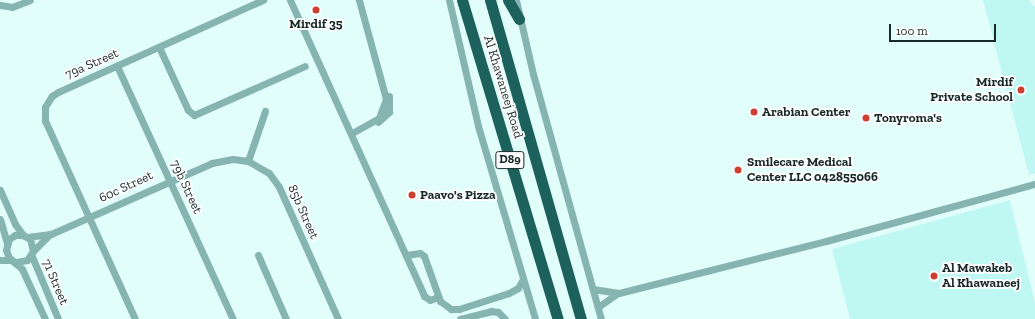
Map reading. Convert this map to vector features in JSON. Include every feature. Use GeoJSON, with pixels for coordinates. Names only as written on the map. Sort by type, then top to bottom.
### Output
{"type":"FeatureCollection","features":[{"type":"Feature","properties":{"kind":"highway","name":"Al Khawaneej Road"},"geometry":{"type":"LineString","coordinates":[[462,0],[558,319]]}},
{"type":"Feature","properties":{"kind":"highway","name":"Al Khawaneej Road"},"geometry":{"type":"LineString","coordinates":[[490,0],[581,319]]}},
{"type":"Feature","properties":{"kind":"highway"},"geometry":{"type":"LineString","coordinates":[[508,0],[519,19]]}},
{"type":"Feature","properties":{"kind":"street"},"geometry":{"type":"LineString","coordinates":[[0,5],[12,7],[30,0]]}},
{"type":"Feature","properties":{"kind":"street","name":"79a Street"},"geometry":{"type":"LineString","coordinates":[[88,218],[46,121],[45,108],[52,96],[263,0]]}},
{"type":"Feature","properties":{"kind":"street"},"geometry":{"type":"LineString","coordinates":[[290,0],[426,298],[430,300],[438,297]]}},
{"type":"Feature","properties":{"kind":"street"},"geometry":{"type":"LineString","coordinates":[[352,133],[370,124],[381,121],[389,112],[390,100],[385,89],[359,0]]}},
{"type":"Feature","properties":{"kind":"street"},"geometry":{"type":"LineString","coordinates":[[449,0],[478,126],[535,319]]}},
{"type":"Feature","properties":{"kind":"street"},"geometry":{"type":"LineString","coordinates":[[516,0],[519,19],[601,319]]}},
{"type":"Feature","properties":{"kind":"street"},"geometry":{"type":"LineString","coordinates":[[160,47],[188,110],[194,115],[305,66]]}},
{"type":"Feature","properties":{"kind":"street","name":"79b Street"},"geometry":{"type":"LineString","coordinates":[[117,66],[233,319]]}},
{"type":"Feature","properties":{"kind":"street"},"geometry":{"type":"LineString","coordinates":[[248,161],[265,111]]}},
{"type":"Feature","properties":{"kind":"street","name":"85b Street"},"geometry":{"type":"LineString","coordinates":[[212,163],[233,159],[248,161],[269,173],[279,187],[338,319]]}},
{"type":"Feature","properties":{"kind":"street","name":"60c Street"},"geometry":{"type":"LineString","coordinates":[[25,236],[51,234],[170,180],[212,163]]}},
{"type":"Feature","properties":{"kind":"street"},"geometry":{"type":"LineString","coordinates":[[593,289],[618,292],[826,241],[1035,184]]}},
{"type":"Feature","properties":{"kind":"street"},"geometry":{"type":"LineString","coordinates":[[0,190],[15,224],[32,243],[32,253],[27,260],[0,260]]}},
{"type":"Feature","properties":{"kind":"street"},"geometry":{"type":"LineString","coordinates":[[88,218],[135,319]]}},
{"type":"Feature","properties":{"kind":"street"},"geometry":{"type":"LineString","coordinates":[[0,219],[7,254],[14,261]]}},
{"type":"Feature","properties":{"kind":"street","name":"60c Street"},"geometry":{"type":"LineString","coordinates":[[32,253],[51,234]]}},
{"type":"Feature","properties":{"kind":"street"},"geometry":{"type":"LineString","coordinates":[[0,252],[15,235],[25,236]]}},
{"type":"Feature","properties":{"kind":"street","name":"71 Street"},"geometry":{"type":"LineString","coordinates":[[32,253],[58,319]]}},
{"type":"Feature","properties":{"kind":"street"},"geometry":{"type":"LineString","coordinates":[[406,256],[420,253],[424,256],[438,297],[447,307],[460,309],[514,290],[523,279]]}},
{"type":"Feature","properties":{"kind":"street"},"geometry":{"type":"LineString","coordinates":[[258,255],[286,319]]}},
{"type":"Feature","properties":{"kind":"street","name":"71 Street"},"geometry":{"type":"LineString","coordinates":[[14,261],[24,272],[45,319]]}},
{"type":"Feature","properties":{"kind":"street"},"geometry":{"type":"LineString","coordinates":[[598,307],[618,292]]}},
{"type":"Feature","properties":{"kind":"street"},"geometry":{"type":"LineString","coordinates":[[460,319],[491,311],[498,312],[504,319]]}},
{"type":"Feature","properties":{"kind":"shaded area","name":"Mirdif Private School"},"geometry":{"type":"Polygon","coordinates":[[[983,0],[1029,0],[1035,7],[1035,173],[1029,175],[983,0]]]}},
{"type":"Feature","properties":{"kind":"shaded area","name":"Al Mawakeb Al Khawaneej"},"geometry":{"type":"Polygon","coordinates":[[[1010,200],[1035,303],[1035,319],[850,319],[832,249],[1010,200]]]}},
{"type":"Feature","properties":{"kind":"place","name":"Mirdif 35"},"geometry":{"type":"Point","coordinates":[316,10]}},
{"type":"Feature","properties":{"kind":"place","name":"Mirdif Private School"},"geometry":{"type":"Point","coordinates":[1021,90]}},
{"type":"Feature","properties":{"kind":"place","name":"Arabian Center"},"geometry":{"type":"Point","coordinates":[754,112]}},
{"type":"Feature","properties":{"kind":"place","name":"Tonyroma's"},"geometry":{"type":"Point","coordinates":[866,118]}},
{"type":"Feature","properties":{"kind":"place","name":"Smilecare Medical Center LLC 042855066"},"geometry":{"type":"Point","coordinates":[738,170]}},
{"type":"Feature","properties":{"kind":"place","name":"Paavo's Pizza"},"geometry":{"type":"Point","coordinates":[412,195]}},
{"type":"Feature","properties":{"kind":"place","name":"Al Mawakeb Al Khawaneej"},"geometry":{"type":"Point","coordinates":[934,276]}}]}
